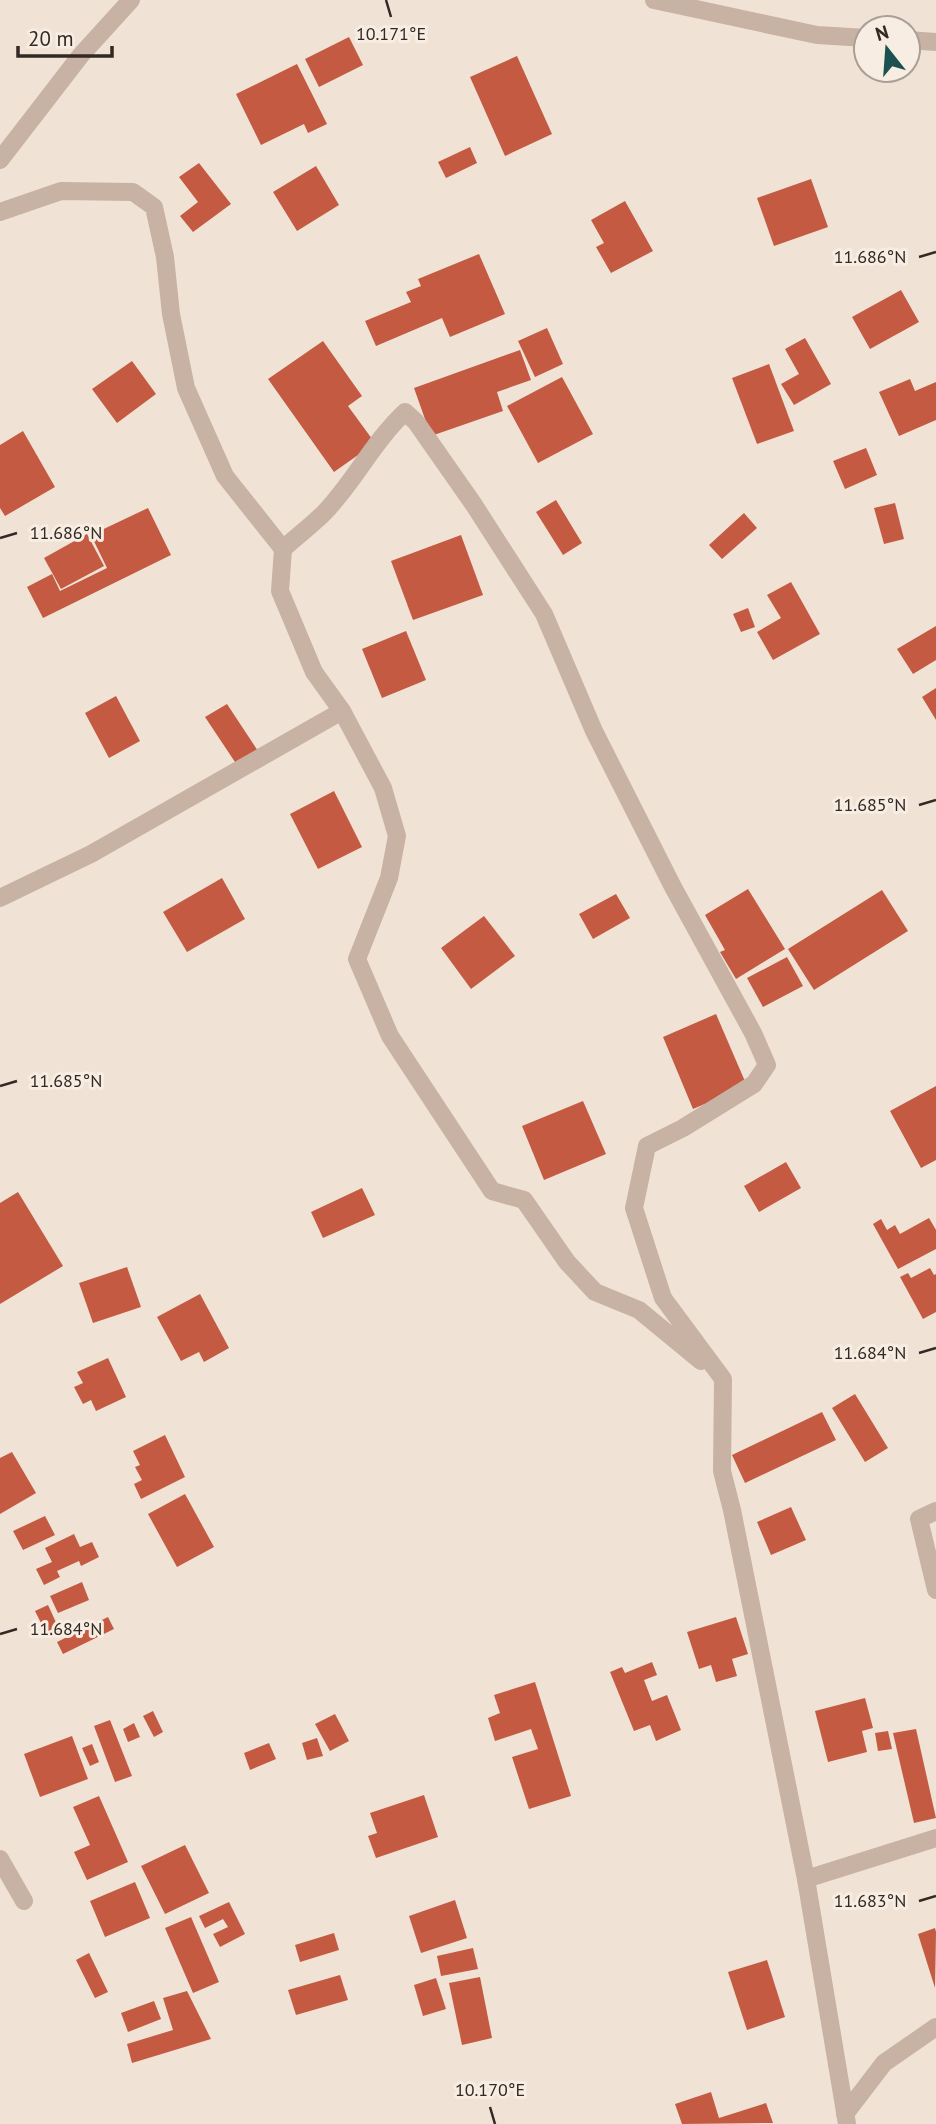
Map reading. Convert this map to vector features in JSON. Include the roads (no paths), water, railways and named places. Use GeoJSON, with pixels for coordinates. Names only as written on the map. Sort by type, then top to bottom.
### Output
{"type":"FeatureCollection","features":[{"type":"Feature","properties":{"kind":"street"},"geometry":{"type":"LineString","coordinates":[[0,160],[81,55],[131,0]]}},
{"type":"Feature","properties":{"kind":"street"},"geometry":{"type":"LineString","coordinates":[[654,0],[817,34],[852,37]]}},
{"type":"Feature","properties":{"kind":"street"},"geometry":{"type":"LineString","coordinates":[[0,212],[61,191],[133,191],[154,207],[165,257],[171,314],[186,388],[225,476],[283,549],[280,591],[314,672],[342,711],[383,788],[397,836],[389,878],[357,959],[390,1036],[492,1191],[524,1200],[568,1262],[594,1292],[639,1310],[723,1379]]}},
{"type":"Feature","properties":{"kind":"street"},"geometry":{"type":"LineString","coordinates":[[283,549],[324,512],[365,461],[387,428],[405,412],[416,422],[474,505],[544,614],[594,731],[673,887],[753,1033],[767,1065],[754,1084],[683,1128],[647,1146],[634,1208],[663,1298],[723,1379],[722,1471],[806,1879],[846,2119]]}},
{"type":"Feature","properties":{"kind":"street"},"geometry":{"type":"LineString","coordinates":[[0,898],[91,854],[342,711]]}},
{"type":"Feature","properties":{"kind":"street"},"geometry":{"type":"LineString","coordinates":[[936,1511],[919,1519],[936,1590]]}},
{"type":"Feature","properties":{"kind":"street"},"geometry":{"type":"LineString","coordinates":[[806,1879],[936,1838]]}},
{"type":"Feature","properties":{"kind":"street"},"geometry":{"type":"LineString","coordinates":[[0,1859],[24,1900]]}},
{"type":"Feature","properties":{"kind":"street"},"geometry":{"type":"LineString","coordinates":[[846,2119],[884,2063],[936,2027]]}}]}
